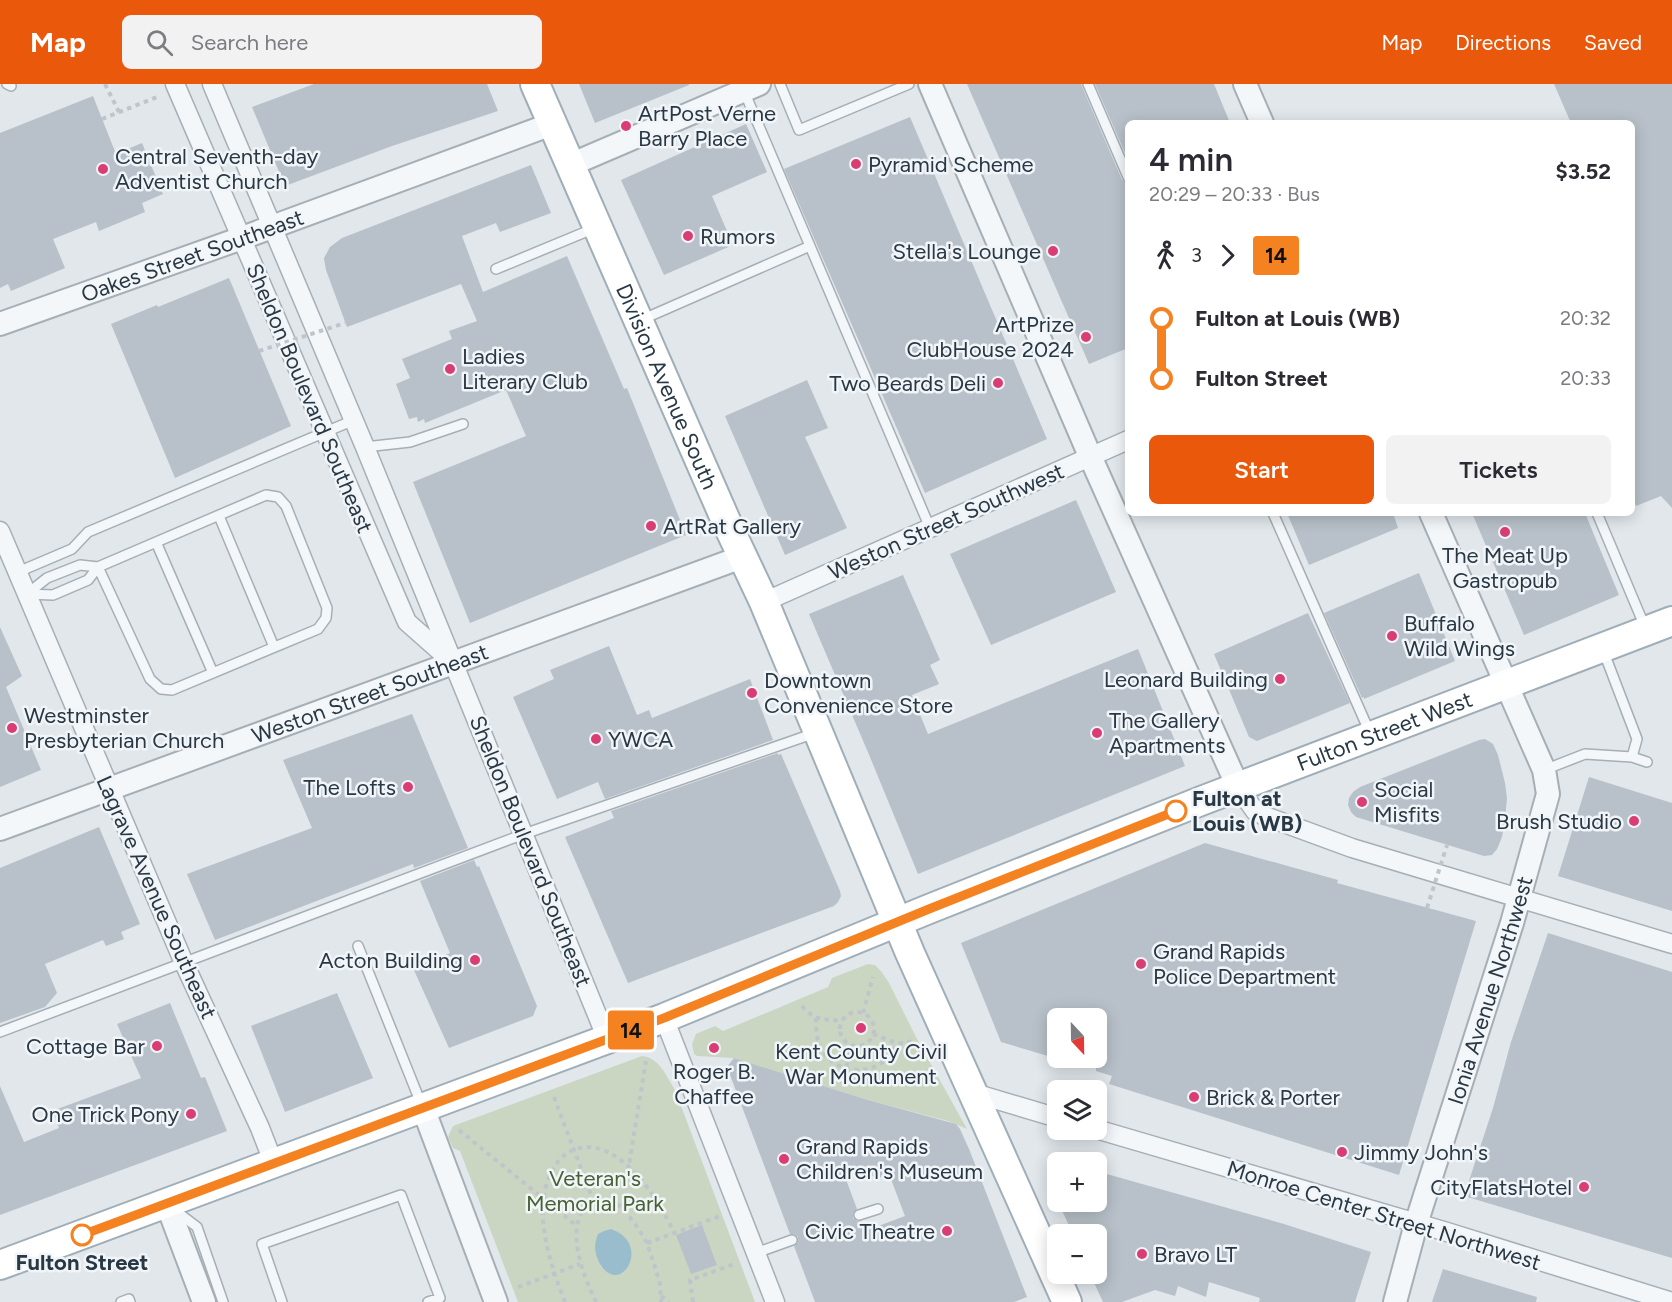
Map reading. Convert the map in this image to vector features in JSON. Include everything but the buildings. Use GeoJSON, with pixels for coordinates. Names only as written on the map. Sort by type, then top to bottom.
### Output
{"type":"FeatureCollection","features":[{"type":"Feature","properties":{"kind":"main road","name":"Division Avenue South"},"geometry":{"type":"LineString","coordinates":[[535,84],[742,557],[764,602],[897,922],[1067,1302]]}},
{"type":"Feature","properties":{"kind":"main road","name":"Fulton Street West"},"geometry":{"type":"LineString","coordinates":[[0,1265],[607,1040],[1238,787],[1659,626]]}},
{"type":"Feature","properties":{"kind":"street","name":"Sheldon Boulevard Southeast"},"geometry":{"type":"LineString","coordinates":[[175,84],[407,622],[453,663]]}},
{"type":"Feature","properties":{"kind":"street","name":"Sheldon Boulevard Southeast"},"geometry":{"type":"LineString","coordinates":[[212,84],[366,447],[607,1040]]}},
{"type":"Feature","properties":{"kind":"street"},"geometry":{"type":"LineString","coordinates":[[930,84],[1090,456],[1238,787],[1255,811],[1352,848],[1672,944]]}},
{"type":"Feature","properties":{"kind":"street"},"geometry":{"type":"LineString","coordinates":[[1245,84],[1261,120]]}},
{"type":"Feature","properties":{"kind":"street"},"geometry":{"type":"LineString","coordinates":[[570,165],[751,87]]}},
{"type":"Feature","properties":{"kind":"street","name":"Oakes Street Southeast"},"geometry":{"type":"LineString","coordinates":[[0,324],[552,124]]}},
{"type":"Feature","properties":{"kind":"street","name":"Weston Street Southwest"},"geometry":{"type":"LineString","coordinates":[[764,602],[1125,441]]}},
{"type":"Feature","properties":{"kind":"street","name":"Ionia Avenue Northwest"},"geometry":{"type":"LineString","coordinates":[[1395,1302],[1416,1224],[1519,897],[1548,794],[1544,770],[1432,516]]}},
{"type":"Feature","properties":{"kind":"street","name":"Lagrave Avenue Southeast"},"geometry":{"type":"LineString","coordinates":[[0,531],[184,963],[260,1128],[274,1164]]}},
{"type":"Feature","properties":{"kind":"street","name":"Weston Street Southeast"},"geometry":{"type":"LineString","coordinates":[[0,829],[742,557]]}},
{"type":"Feature","properties":{"kind":"street"},"geometry":{"type":"LineString","coordinates":[[664,1018],[775,1302]]}},
{"type":"Feature","properties":{"kind":"street"},"geometry":{"type":"LineString","coordinates":[[974,1093],[1047,1115]]}},
{"type":"Feature","properties":{"kind":"street"},"geometry":{"type":"LineString","coordinates":[[423,1108],[496,1302]]}},
{"type":"Feature","properties":{"kind":"street","name":"Monroe Center Street Northwest"},"geometry":{"type":"LineString","coordinates":[[1107,1132],[1672,1302]]}},
{"type":"Feature","properties":{"kind":"street"},"geometry":{"type":"LineString","coordinates":[[167,1204],[204,1302]]}},
{"type":"Feature","properties":{"kind":"lane"},"geometry":{"type":"LineString","coordinates":[[780,84],[800,129],[909,84]]}},
{"type":"Feature","properties":{"kind":"lane"},"geometry":{"type":"LineString","coordinates":[[1088,84],[1125,170]]}},
{"type":"Feature","properties":{"kind":"lane"},"geometry":{"type":"LineString","coordinates":[[751,87],[810,246],[930,528]]}},
{"type":"Feature","properties":{"kind":"lane"},"geometry":{"type":"LineString","coordinates":[[496,269],[597,228]]}},
{"type":"Feature","properties":{"kind":"lane"},"geometry":{"type":"LineString","coordinates":[[639,321],[810,246]]}},
{"type":"Feature","properties":{"kind":"lane"},"geometry":{"type":"LineString","coordinates":[[18,572],[72,549],[88,532],[354,420]]}},
{"type":"Feature","properties":{"kind":"lane"},"geometry":{"type":"LineString","coordinates":[[366,447],[410,442],[463,424]]}},
{"type":"Feature","properties":{"kind":"lane"},"geometry":{"type":"LineString","coordinates":[[27,594],[53,594],[88,580],[98,567],[267,495],[278,497],[286,506],[327,608],[326,618],[318,629],[172,690],[160,688],[150,679],[98,567]]}},
{"type":"Feature","properties":{"kind":"lane"},"geometry":{"type":"LineString","coordinates":[[219,516],[274,647]]}},
{"type":"Feature","properties":{"kind":"lane"},"geometry":{"type":"LineString","coordinates":[[1274,516],[1371,736]]}},
{"type":"Feature","properties":{"kind":"lane"},"geometry":{"type":"LineString","coordinates":[[1599,516],[1659,626]]}},
{"type":"Feature","properties":{"kind":"lane"},"geometry":{"type":"LineString","coordinates":[[156,542],[213,672]]}},
{"type":"Feature","properties":{"kind":"lane"},"geometry":{"type":"LineString","coordinates":[[27,594],[47,578],[72,568],[80,565],[98,567]]}},
{"type":"Feature","properties":{"kind":"lane"},"geometry":{"type":"LineString","coordinates":[[1602,648],[1637,739],[1632,757]]}},
{"type":"Feature","properties":{"kind":"lane"},"geometry":{"type":"LineString","coordinates":[[0,1032],[524,834],[818,732]]}},
{"type":"Feature","properties":{"kind":"lane"},"geometry":{"type":"LineString","coordinates":[[1544,770],[1585,754],[1632,757],[1647,762]]}},
{"type":"Feature","properties":{"kind":"lane"},"geometry":{"type":"LineString","coordinates":[[358,946],[423,1108]]}},
{"type":"Feature","properties":{"kind":"lane"},"geometry":{"type":"LineString","coordinates":[[282,1302],[262,1244],[401,1194],[440,1298],[429,1302]]}},
{"type":"Feature","properties":{"kind":"lane"},"geometry":{"type":"LineString","coordinates":[[167,1204],[196,1227],[223,1302]]}},
{"type":"Feature","properties":{"kind":"lane"},"geometry":{"type":"LineString","coordinates":[[859,1215],[878,1209]]}},
{"type":"Feature","properties":{"kind":"lane"},"geometry":{"type":"LineString","coordinates":[[756,1253],[792,1240]]}},
{"type":"Feature","properties":{"kind":"lane"},"geometry":{"type":"LineString","coordinates":[[122,1302],[129,1299],[130,1302]]}},
{"type":"Feature","properties":{"kind":"path"},"geometry":{"type":"LineString","coordinates":[[105,84],[119,112]]}},
{"type":"Feature","properties":{"kind":"path"},"geometry":{"type":"LineString","coordinates":[[102,119],[157,97]]}},
{"type":"Feature","properties":{"kind":"path"},"geometry":{"type":"LineString","coordinates":[[259,351],[345,323]]}},
{"type":"Feature","properties":{"kind":"path"},"geometry":{"type":"LineString","coordinates":[[1426,908],[1447,845]]}},
{"type":"Feature","properties":{"kind":"path"},"geometry":{"type":"LineString","coordinates":[[863,1013],[873,977]]}},
{"type":"Feature","properties":{"kind":"path"},"geometry":{"type":"LineString","coordinates":[[802,1006],[816,1018],[842,1022]]}},
{"type":"Feature","properties":{"kind":"path"},"geometry":{"type":"LineString","coordinates":[[863,1013],[871,1019],[873,1024],[871,1039],[863,1045],[846,1043],[840,1033],[842,1022],[849,1014],[863,1013]]}},
{"type":"Feature","properties":{"kind":"path"},"geometry":{"type":"LineString","coordinates":[[816,1018],[816,1034],[820,1047],[830,1060],[846,1068],[863,1070],[877,1066],[888,1058],[897,1044]]}},
{"type":"Feature","properties":{"kind":"path"},"geometry":{"type":"LineString","coordinates":[[873,1034],[897,1044],[912,1041]]}},
{"type":"Feature","properties":{"kind":"path"},"geometry":{"type":"LineString","coordinates":[[842,1084],[852,1045]]}},
{"type":"Feature","properties":{"kind":"path"},"geometry":{"type":"LineString","coordinates":[[622,1207],[646,1061]]}},
{"type":"Feature","properties":{"kind":"path"},"geometry":{"type":"LineString","coordinates":[[555,1097],[593,1200]]}},
{"type":"Feature","properties":{"kind":"path"},"geometry":{"type":"LineString","coordinates":[[459,1130],[577,1226]]}},
{"type":"Feature","properties":{"kind":"path"},"geometry":{"type":"LineString","coordinates":[[565,1302],[554,1274],[545,1231],[544,1199],[555,1166],[567,1153],[574,1149],[587,1147],[603,1150],[619,1159],[638,1176],[652,1194],[674,1233]]}},
{"type":"Feature","properties":{"kind":"path"},"geometry":{"type":"LineString","coordinates":[[596,1302],[580,1264],[577,1226],[582,1211],[593,1200],[611,1202],[622,1207],[647,1243],[660,1284],[661,1302]]}},
{"type":"Feature","properties":{"kind":"path"},"geometry":{"type":"LineString","coordinates":[[647,1243],[720,1216]]}},
{"type":"Feature","properties":{"kind":"path"},"geometry":{"type":"LineString","coordinates":[[693,1302],[690,1280],[737,1263]]}},
{"type":"Feature","properties":{"kind":"path"},"geometry":{"type":"LineString","coordinates":[[518,1287],[580,1264]]}},
{"type":"Feature","properties":{"kind":"path"},"geometry":{"type":"LineString","coordinates":[[661,1296],[669,1302]]}},
{"type":"Feature","properties":{"kind":"green space"},"geometry":{"type":"Polygon","coordinates":[[[868,964],[875,965],[889,983],[967,1129],[948,1121],[868,1100],[734,1058],[694,1054],[692,1044],[696,1034],[715,1026],[723,1031],[828,987],[832,978],[868,964]]]}},
{"type":"Feature","properties":{"kind":"green space","name":"Veteran's Memorial Park"},"geometry":{"type":"Polygon","coordinates":[[[642,1056],[658,1064],[675,1090],[755,1302],[518,1302],[460,1151],[453,1148],[448,1137],[453,1126],[642,1056]]]}},
{"type":"Feature","properties":{"kind":"water"},"geometry":{"type":"Polygon","coordinates":[[[611,1229],[624,1236],[630,1246],[631,1256],[629,1265],[623,1272],[615,1275],[607,1272],[599,1262],[595,1251],[598,1234],[611,1229]]]}},
{"type":"Feature","properties":{"kind":"bus line","name":"14"},"geometry":{"type":"LineString","coordinates":[[82,1235],[664,1018],[1176,811]]}},
{"type":"Feature","properties":{"kind":"place","name":"ArtPost Verne Barry Place"},"geometry":{"type":"Point","coordinates":[626,126]}},
{"type":"Feature","properties":{"kind":"place","name":"Pyramid Scheme"},"geometry":{"type":"Point","coordinates":[856,164]}},
{"type":"Feature","properties":{"kind":"place","name":"Central Seventh-day Adventist Church"},"geometry":{"type":"Point","coordinates":[103,169]}},
{"type":"Feature","properties":{"kind":"place","name":"Rumors"},"geometry":{"type":"Point","coordinates":[688,236]}},
{"type":"Feature","properties":{"kind":"place","name":"Stella's Lounge"},"geometry":{"type":"Point","coordinates":[1053,251]}},
{"type":"Feature","properties":{"kind":"place","name":"ArtPrize ClubHouse 2024"},"geometry":{"type":"Point","coordinates":[1086,337]}},
{"type":"Feature","properties":{"kind":"place","name":"Ladies Literary Club"},"geometry":{"type":"Point","coordinates":[450,369]}},
{"type":"Feature","properties":{"kind":"place","name":"Two Beards Deli"},"geometry":{"type":"Point","coordinates":[998,383]}},
{"type":"Feature","properties":{"kind":"place","name":"ArtRat Gallery"},"geometry":{"type":"Point","coordinates":[651,526]}},
{"type":"Feature","properties":{"kind":"place","name":"The Meat Up Gastropub"},"geometry":{"type":"Point","coordinates":[1505,532]}},
{"type":"Feature","properties":{"kind":"place","name":"Buffalo Wild Wings"},"geometry":{"type":"Point","coordinates":[1392,636]}},
{"type":"Feature","properties":{"kind":"place","name":"Leonard Building"},"geometry":{"type":"Point","coordinates":[1280,679]}},
{"type":"Feature","properties":{"kind":"place","name":"Downtown Convenience Store"},"geometry":{"type":"Point","coordinates":[752,693]}},
{"type":"Feature","properties":{"kind":"place","name":"Westminster Presbyterian Church"},"geometry":{"type":"Point","coordinates":[12,728]}},
{"type":"Feature","properties":{"kind":"place","name":"The Gallery Apartments"},"geometry":{"type":"Point","coordinates":[1097,733]}},
{"type":"Feature","properties":{"kind":"place","name":"YWCA"},"geometry":{"type":"Point","coordinates":[596,739]}},
{"type":"Feature","properties":{"kind":"place","name":"The Lofts"},"geometry":{"type":"Point","coordinates":[408,787]}},
{"type":"Feature","properties":{"kind":"place","name":"Social Misfits"},"geometry":{"type":"Point","coordinates":[1362,802]}},
{"type":"Feature","properties":{"kind":"place","name":"Fulton at Louis (WB)"},"geometry":{"type":"Point","coordinates":[1176,811]}},
{"type":"Feature","properties":{"kind":"place","name":"Brush Studio"},"geometry":{"type":"Point","coordinates":[1634,821]}},
{"type":"Feature","properties":{"kind":"place","name":"Acton Building"},"geometry":{"type":"Point","coordinates":[475,960]}},
{"type":"Feature","properties":{"kind":"place","name":"Grand Rapids Police Department"},"geometry":{"type":"Point","coordinates":[1141,964]}},
{"type":"Feature","properties":{"kind":"place","name":"Kent County Civil War Monument"},"geometry":{"type":"Point","coordinates":[861,1028]}},
{"type":"Feature","properties":{"kind":"place","name":"Cottage Bar"},"geometry":{"type":"Point","coordinates":[157,1046]}},
{"type":"Feature","properties":{"kind":"place","name":"Roger B. Chaffee"},"geometry":{"type":"Point","coordinates":[714,1048]}},
{"type":"Feature","properties":{"kind":"place","name":"Brick & Porter"},"geometry":{"type":"Point","coordinates":[1194,1097]}},
{"type":"Feature","properties":{"kind":"place","name":"One Trick Pony"},"geometry":{"type":"Point","coordinates":[191,1114]}},
{"type":"Feature","properties":{"kind":"place","name":"Jimmy John's"},"geometry":{"type":"Point","coordinates":[1342,1152]}},
{"type":"Feature","properties":{"kind":"place","name":"Grand Rapids Children's Museum"},"geometry":{"type":"Point","coordinates":[784,1159]}},
{"type":"Feature","properties":{"kind":"place","name":"CityFlatsHotel"},"geometry":{"type":"Point","coordinates":[1584,1187]}},
{"type":"Feature","properties":{"kind":"place","name":"Civic Theatre"},"geometry":{"type":"Point","coordinates":[947,1231]}},
{"type":"Feature","properties":{"kind":"place","name":"Fulton Street"},"geometry":{"type":"Point","coordinates":[82,1235]}},
{"type":"Feature","properties":{"kind":"place","name":"Bravo LT"},"geometry":{"type":"Point","coordinates":[1142,1254]}}]}
